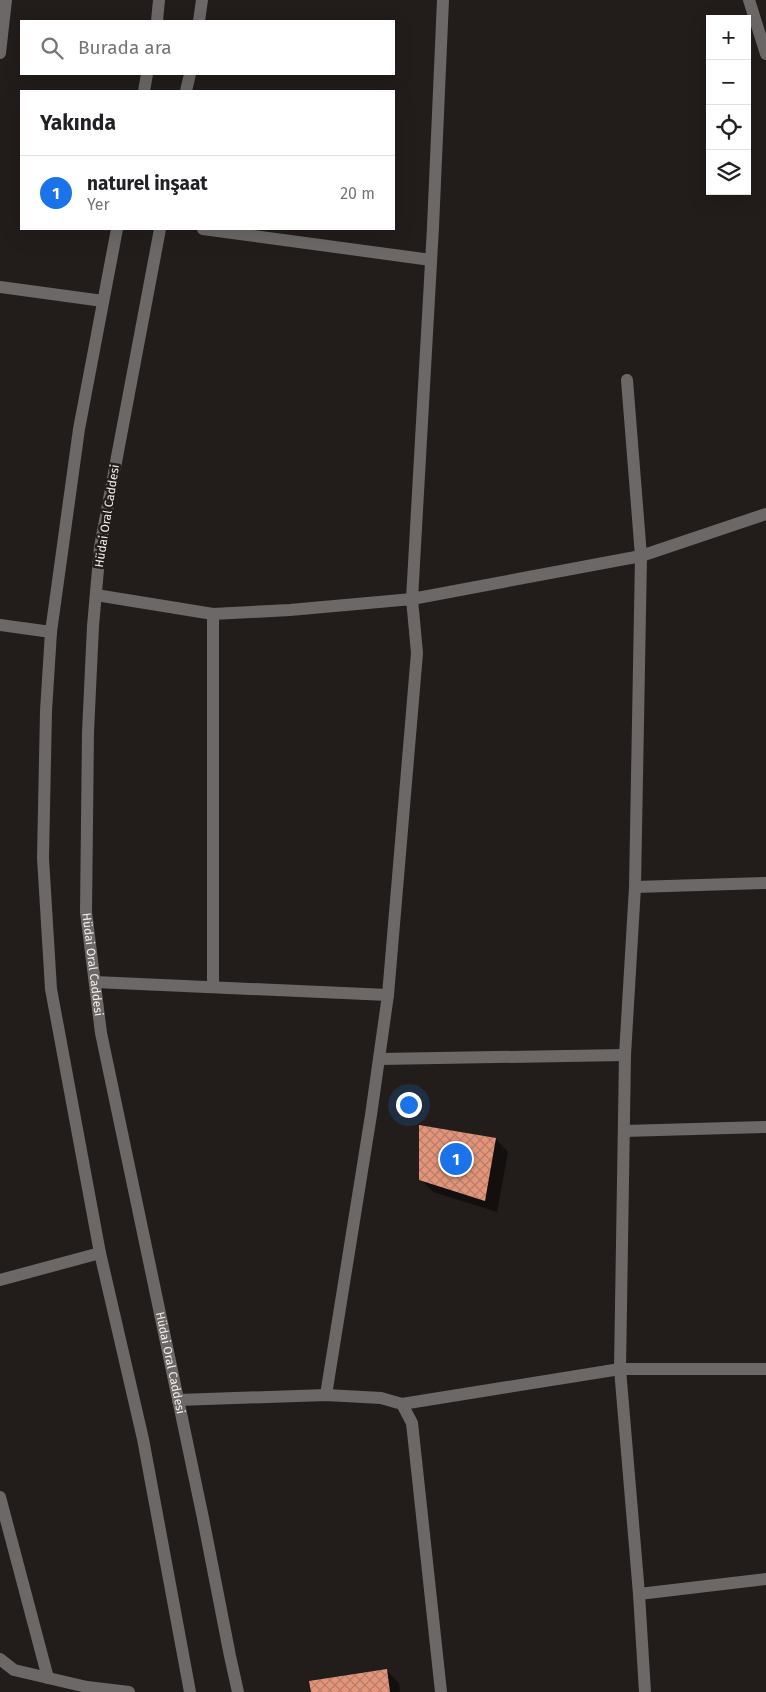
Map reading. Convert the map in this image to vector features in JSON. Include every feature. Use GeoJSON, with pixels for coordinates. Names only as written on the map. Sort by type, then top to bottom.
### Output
{"type":"FeatureCollection","features":[{"type":"Feature","properties":{"kind":"street"},"geometry":{"type":"LineString","coordinates":[[0,53],[6,0]]}},
{"type":"Feature","properties":{"kind":"street"},"geometry":{"type":"LineString","coordinates":[[158,20],[159,0]]}},
{"type":"Feature","properties":{"kind":"street"},"geometry":{"type":"LineString","coordinates":[[199,20],[202,0]]}},
{"type":"Feature","properties":{"kind":"street"},"geometry":{"type":"LineString","coordinates":[[326,1395],[388,995],[417,653],[412,599],[443,0]]}},
{"type":"Feature","properties":{"kind":"street"},"geometry":{"type":"LineString","coordinates":[[748,0],[766,54]]}},
{"type":"Feature","properties":{"kind":"street"},"geometry":{"type":"LineString","coordinates":[[144,90],[147,75]]}},
{"type":"Feature","properties":{"kind":"street"},"geometry":{"type":"LineString","coordinates":[[186,90],[190,75]]}},
{"type":"Feature","properties":{"kind":"street"},"geometry":{"type":"LineString","coordinates":[[117,230],[79,429],[51,632],[46,711],[44,858],[51,989],[100,1253],[143,1439],[190,1692]]}},
{"type":"Feature","properties":{"kind":"street","name":"Hüdai Oral Caddesi"},"geometry":{"type":"LineString","coordinates":[[160,230],[100,548],[93,626],[88,732],[86,903],[101,1033],[238,1692]]}},
{"type":"Feature","properties":{"kind":"street"},"geometry":{"type":"LineString","coordinates":[[210,230],[431,260]]}},
{"type":"Feature","properties":{"kind":"street"},"geometry":{"type":"LineString","coordinates":[[0,287],[103,301]]}},
{"type":"Feature","properties":{"kind":"street"},"geometry":{"type":"LineString","coordinates":[[627,380],[641,556],[635,887],[625,1055],[620,1369],[639,1594],[645,1692]]}},
{"type":"Feature","properties":{"kind":"street"},"geometry":{"type":"LineString","coordinates":[[96,595],[213,614],[290,610],[412,599],[641,556],[766,514]]}},
{"type":"Feature","properties":{"kind":"street"},"geometry":{"type":"LineString","coordinates":[[213,614],[213,987]]}},
{"type":"Feature","properties":{"kind":"street"},"geometry":{"type":"LineString","coordinates":[[0,625],[51,632]]}},
{"type":"Feature","properties":{"kind":"street"},"geometry":{"type":"LineString","coordinates":[[635,887],[766,883]]}},
{"type":"Feature","properties":{"kind":"street"},"geometry":{"type":"LineString","coordinates":[[95,982],[388,995]]}},
{"type":"Feature","properties":{"kind":"street"},"geometry":{"type":"LineString","coordinates":[[379,1059],[625,1055]]}},
{"type":"Feature","properties":{"kind":"street"},"geometry":{"type":"LineString","coordinates":[[624,1131],[766,1127]]}},
{"type":"Feature","properties":{"kind":"street"},"geometry":{"type":"LineString","coordinates":[[0,1280],[100,1253]]}},
{"type":"Feature","properties":{"kind":"street"},"geometry":{"type":"LineString","coordinates":[[178,1400],[326,1395],[381,1398],[402,1404],[620,1369],[766,1369]]}},
{"type":"Feature","properties":{"kind":"street"},"geometry":{"type":"LineString","coordinates":[[402,1404],[412,1423],[441,1692]]}},
{"type":"Feature","properties":{"kind":"street"},"geometry":{"type":"LineString","coordinates":[[0,1497],[48,1678]]}},
{"type":"Feature","properties":{"kind":"street"},"geometry":{"type":"LineString","coordinates":[[639,1594],[766,1579]]}},
{"type":"Feature","properties":{"kind":"street"},"geometry":{"type":"LineString","coordinates":[[0,1659],[14,1670],[87,1687],[129,1692]]}},
{"type":"Feature","properties":{"kind":"building"},"geometry":{"type":"Polygon","coordinates":[[[419,1125],[496,1138],[485,1201],[419,1180],[419,1125]]]}},
{"type":"Feature","properties":{"kind":"building"},"geometry":{"type":"Polygon","coordinates":[[[387,1669],[390,1692],[311,1692],[309,1681],[387,1669]]]}},
{"type":"Feature","properties":{"kind":"place","name":"naturel inşaat"},"geometry":{"type":"Point","coordinates":[456,1159]}}]}
